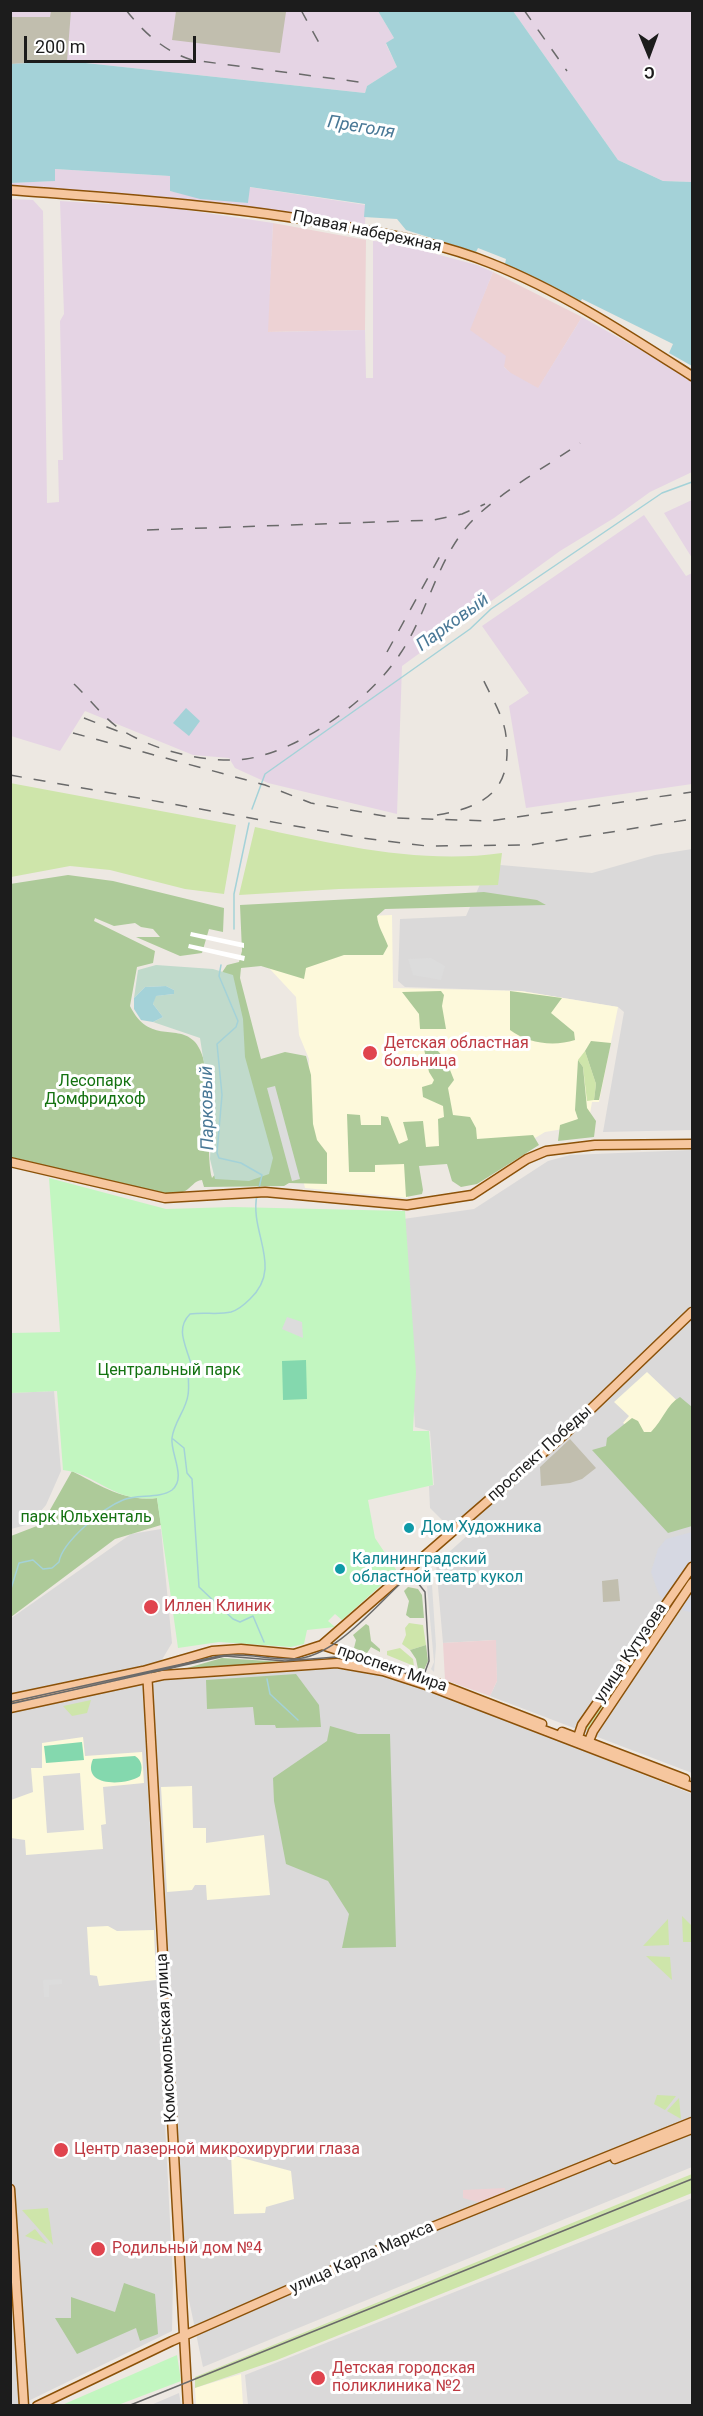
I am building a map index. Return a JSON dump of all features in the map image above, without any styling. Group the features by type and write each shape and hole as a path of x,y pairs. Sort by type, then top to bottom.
{"main road":[{"name":"Правая набережная","path":"10,190 197,203 329,223 433,244 490,262 535,284 693,376"},
{"path":"10,1162 165,1198 265,1192 407,1205 472,1195 534,1155 546,1151 595,1145 693,1144"},
{"name":"проспект Победы","path":"322,1645 567,1432 693,1312"},
{"name":"улица Кутузова","path":"577,1740 582,1725 693,1567"},
{"name":"улица Кутузова","path":"589,1746 693,1583"},
{"path":"322,1645 325,1658 337,1664"},
{"name":"проспект Мира","path":"10,1708 148,1674 212,1651 241,1649 294,1654 322,1645 424,1679 693,1787"},
{"name":"проспект Мира","path":"10,1699 148,1674 337,1664 383,1671 406,1678 577,1740"},
{"name":"Комсомольская улица","path":"148,1674 188,2406"},
{"name":"проспект Мира","path":"589,1746 693,1782"},
{"name":"улица Карла Маркса","path":"37,2406 476,2209 693,2122"},
{"name":"улица Карла Маркса","path":"47,2406 185,2339 463,2219 693,2129"},
{"path":"10,2189 24,2406"}],"shaded area":[{"path":"10,11 378,11 394,38 386,44 397,67 367,86 365,93 67,61 11,64"},
{"path":"51,11 71,11 67,61 11,64 10,17 50,17"},
{"path":"176,11 286,12 280,53 172,40"},
{"path":"513,11 692,11 692,182 663,181 618,160"},
{"path":"55,169 170,176 170,191 248,203 249,187 366,205 365,224 169,198 11,186 10,183 54,181"},
{"path":"10,199 33,200 43,211 47,503 59,502 58,460 63,460 60,321 64,314 60,201 173,208 273,223 268,332 365,330 366,378 373,378 373,241 391,242 477,265 493,272 470,330 506,356 504,367 511,373 538,388 582,317 692,379 692,472 650,492 614,518 560,551 402,666 397,814 268,783 235,768 229,758 193,755 85,711 60,751 11,736"},
{"path":"273,223 366,240 365,330 267,332"},
{"path":"493,272 582,317 538,389 511,374 469,330"},
{"path":"692,500 692,558 664,513"},
{"path":"644,515 686,576 692,573 692,784 526,808 509,706 529,693 482,626"},
{"path":"692,849 692,1130 603,1132 624,1012 618,1007 521,991 405,987 398,981 400,919 466,916 489,864 592,873 655,855"},
{"path":"392,915 393,988 521,991 618,1007 599,1102 592,1102 588,1125 545,1132 458,1185 453,1159 408,1163 408,1198 305,1188 292,1134 285,1076 309,1068 309,1059 299,1035 296,997 269,968 267,920"},
{"path":"431,958 445,966 441,980 413,975 408,959"},
{"path":"275,1086 300,1179 292,1181 267,1088"},
{"path":"692,1150 692,1773 490,1696 497,1681 495,1640 443,1643 436,1564 469,1534 448,1526 430,1508 429,1486 434,1485 430,1431 415,1427 403,1219 474,1209 548,1161 570,1155"},
{"path":"287,1317 302,1322 303,1338 282,1329"},
{"path":"647,1372 686,1409 646,1441 623,1423 629,1416 614,1402"},
{"path":"54,1391 61,1471 46,1505 30,1524 11,1529 11,1393"},
{"path":"570,1439 596,1468 582,1479 570,1483 541,1486 540,1467"},
{"path":"161,1529 172,1643 143,1691 173,2280 172,2331 18,2406 10,2405 10,1619 131,1534"},
{"path":"692,1532 692,1611 690,1612 678,1609 659,1595 651,1572 658,1549 666,1539"},
{"path":"618,1579 620,1601 603,1602 602,1581"},
{"path":"432,1585 436,1646 434,1672 431,1669 434,1662 427,1586"},
{"path":"496,1640 497,1681 490,1696 445,1680 443,1643"},
{"path":"313,1667 373,1672 400,1678 692,1794 692,2167 203,2367 186,2286 152,1686 158,1680"},
{"path":"83,1737 85,1756 142,1752 144,1783 103,1787 106,1824 101,1825 103,1849 26,1855 25,1840 11,1838 11,1800 33,1792 31,1768 42,1768 42,1743","holes":["80,1773 84,1830 47,1833 43,1776"]},
{"path":"192,1786 193,1828 206,1828 206,1843 264,1835 270,1895 207,1900 206,1885 195,1885 192,1890 167,1892 161,1787"},
{"path":"108,1926 117,1931 154,1930 156,1980 99,1986 97,1976 90,1975 87,1927"},
{"path":"62,1979 62,1984 49,1985 49,1997 44,1997 43,1980"},
{"path":"231,2155 291,2171 294,2199 266,2207 265,2213 234,2214"},
{"path":"505,2188 505,2196 481,2203 463,2198 463,2190"},
{"path":"692,2198 692,2405 248,2405 245,2375"},
{"path":"241,2374 243,2405 196,2405 195,2388"},
{"path":"179,2393 181,2405 151,2405"}],"green space":[{"path":"10,783 236,825 224,894 185,889 110,870 70,866 11,877"},
{"path":"255,827 346,846 409,855 471,856 502,853 498,885 339,889 239,895"},
{"name":"Лесопарк Домфридхоф","path":"68,875 113,881 224,908 223,932 209,929 202,953 180,956 136,937 160,937 153,929 141,927 135,923 114,926 95,918 94,921 155,951 153,963 137,967 130,1006 146,1025 154,1030 188,1037 195,1042 202,1054 208,1088 212,1178 220,1168 205,998 227,965 239,962 242,951 240,905 484,892 537,900 546,905 385,909 377,916 388,946 383,955 344,955 306,968 304,979 261,966 241,968 240,978 261,1059 285,1052 306,1056 311,1075 313,1124 317,1140 327,1153 327,1184 289,1183 284,1186 204,1187 202,1180 185,1191 167,1193 149,1191 11,1157 10,884"},
{"path":"156,965 213,969 233,975 243,1019 245,1057 273,1158 269,1174 249,1181 215,1179 210,1159 212,1116 200,1038 153,1022 163,1017 153,1004 155,996 174,994 174,990 166,986 145,987 134,998 138,970"},
{"path":"441,991 444,995 442,1006 446,1029 420,1029 419,1014 402,992"},
{"path":"510,991 562,998 551,1013 574,1032 575,1040 541,1043 524,1038 510,1030"},
{"path":"591,1041 611,1043 599,1100 594,1100 596,1084 585,1051"},
{"path":"424,1049 437,1050 446,1060 454,1080 448,1088 453,1115 470,1117 476,1128 477,1139 533,1135 539,1145 477,1184 461,1187 452,1181 447,1164 419,1166 422,1194 406,1197 404,1164 375,1165 375,1172 349,1172 347,1114 360,1115 361,1125 381,1125 381,1116 388,1117 399,1144 408,1140 403,1122 423,1121 426,1147 439,1146 438,1119 444,1117 443,1106 423,1097 422,1087 432,1084 434,1080 429,1072"},
{"path":"585,1051 596,1084 594,1100 587,1101 583,1067 578,1060"},
{"path":"578,1060 583,1067 587,1108 596,1121 594,1137 558,1141 560,1125 578,1119 575,1110"},
{"name":"Центральный парк","path":"49,1178 166,1209 233,1207 405,1211 416,1372 413,1431 429,1431 433,1485 368,1500 375,1538 397,1571 342,1620 335,1614 328,1621 335,1627 307,1630 304,1644 291,1647 219,1642 178,1648 157,1498 129,1496 86,1477 63,1470 57,1391 11,1393 11,1333 60,1332"},
{"path":"306,1360 307,1399 283,1400 282,1361"},
{"path":"680,1397 692,1407 692,1526 668,1533 592,1450 606,1446 607,1438 632,1418 638,1421 644,1432 651,1432"},
{"name":"парк Юльхенталь","path":"72,1471 123,1495 145,1499 157,1498 161,1525 115,1539 11,1617 11,1536 42,1524"},
{"path":"408,1587 418,1589 422,1595 424,1618 410,1618 406,1615 409,1601 404,1591"},
{"path":"666,1605 671,1608 590,1731 583,1728"},
{"path":"409,1623 423,1625 426,1645 410,1650 402,1644 406,1635 405,1628"},
{"path":"366,1624 369,1626 371,1641 380,1649 380,1652 371,1647 367,1653 354,1648 356,1640 353,1635"},
{"path":"426,1645 428,1661 423,1672 418,1669 416,1659 410,1650"},
{"path":"400,1648 413,1659 414,1666 387,1655 387,1651"},
{"path":"222,1658 283,1662 283,1664 187,1668"},
{"path":"296,1674 319,1705 321,1727 276,1728 275,1725 255,1725 253,1707 207,1709 206,1680"},
{"path":"91,1700 87,1713 72,1716 63,1706"},
{"path":"330,1726 358,1734 390,1734 396,1947 342,1948 349,1914 328,1881 286,1864 274,1801 273,1778 327,1741"},
{"path":"82,1742 84,1760 46,1763 44,1746"},
{"path":"135,1756 141,1765 140,1776 125,1782 106,1782 93,1775 91,1768 93,1759"},
{"path":"682,1916 692,1926 692,1942 683,1942"},
{"path":"668,1919 669,1945 643,1946"},
{"path":"646,1956 670,1957 672,1980"},
{"path":"657,2095 676,2096 665,2110 654,2104"},
{"path":"679,2098 681,2119 667,2111"},
{"path":"692,2174 692,2193 277,2360 195,2388 195,2377"},
{"path":"48,2208 53,2245 22,2210"},
{"path":"35,2229 47,2244 25,2236"},
{"path":"124,2283 155,2294 158,2334 140,2341 136,2328 77,2354 55,2318 71,2318 71,2297 115,2312"},
{"path":"177,2355 181,2381 118,2405 62,2405"}],"water":[{"name":"Преголя","path":"378,11 513,11 618,160 663,181 692,182 692,366 669,353 673,344 582,299 579,304 505,264 506,259 478,248 476,252 406,230 397,219 364,217 365,204 250,187 248,203 200,199 170,191 170,176 55,169 55,181 11,183 10,64 67,61 365,93 367,86 397,67 386,43 394,38"},
{"path":"186,708 200,721 189,736 173,723"},
{"path":"166,986 174,990 174,994 156,996 153,1004 163,1017 153,1022 141,1020 134,1009 134,998 145,987"}],"pier":[{"path":"191,932 244,943 244,948 190,936"},
{"path":"189,944 245,956 244,961 188,948"}],"waterway":[{"name":"Парковый","path":"252,809 265,774 470,629 491,609 662,493 692,482"},
{"name":"Парковый","path":"234,929 234,894 249,823"},
{"name":"Парковый","path":"221,965 219,976 238,1021 236,1027 217,1044 222,1095 217,1153 219,1158 241,1163 262,1175 259,1188"},
{"name":"Парковый","path":"10,1592 19,1563 33,1560 43,1569 52,1568 59,1562 67,1545 75,1536 105,1510 129,1498 167,1493 176,1485 178,1472 172,1438 187,1400 191,1364 183,1338 183,1325 190,1314 226,1313 236,1310 244,1305 260,1287 265,1262 257,1223 257,1195"},
{"path":"173,1439 184,1448 187,1473 192,1479 199,1587 233,1619 240,1622 253,1616 264,1642"},
{"path":"267,1679 270,1694 298,1720"}],"tram line":[{"path":"10,1702 219,1656 238,1655 285,1659 309,1657 338,1641 352,1630 401,1583 418,1583 425,1592 429,1661 425,1672 419,1676 336,1657 285,1661 225,1656 10,1704"},
{"path":"128,2406 692,2179"}],"railway":[{"path":"126,10 155,40 172,52 192,60 359,82"},
{"path":"301,10 323,50"},
{"path":"524,10 567,71"},
{"path":"10,11 45,11"},
{"path":"74,684 116,726 136,738 166,750 199,758 231,760 267,754 289,746 332,721 371,689 387,671 410,638 440,570 458,538 470,523 493,502 580,443"},
{"path":"147,530 434,520 462,514 485,504"},
{"path":"387,652 440,556"},
{"path":"437,815 454,812 482,801 500,783 505,770 507,755 505,728 481,675"},
{"path":"84,718 120,732"},
{"path":"73,733 265,785 311,803 395,818 489,821 692,792"},
{"path":"10,775 362,838 427,846 530,845 692,819"}],"place":[{"name":"Детская областная больница","path":"370,1053"},
{"name":"Дом Художника","path":"409,1528"},
{"name":"Калининградский областной театр кукол","path":"340,1569"},
{"name":"Иллен Клиник","path":"151,1607"},
{"name":"Центр лазерной микрохирургии глаза","path":"61,2150"},
{"name":"Родильный дом №4","path":"98,2249"},
{"name":"Детская городская поликлиника №2","path":"318,2378"}]}
